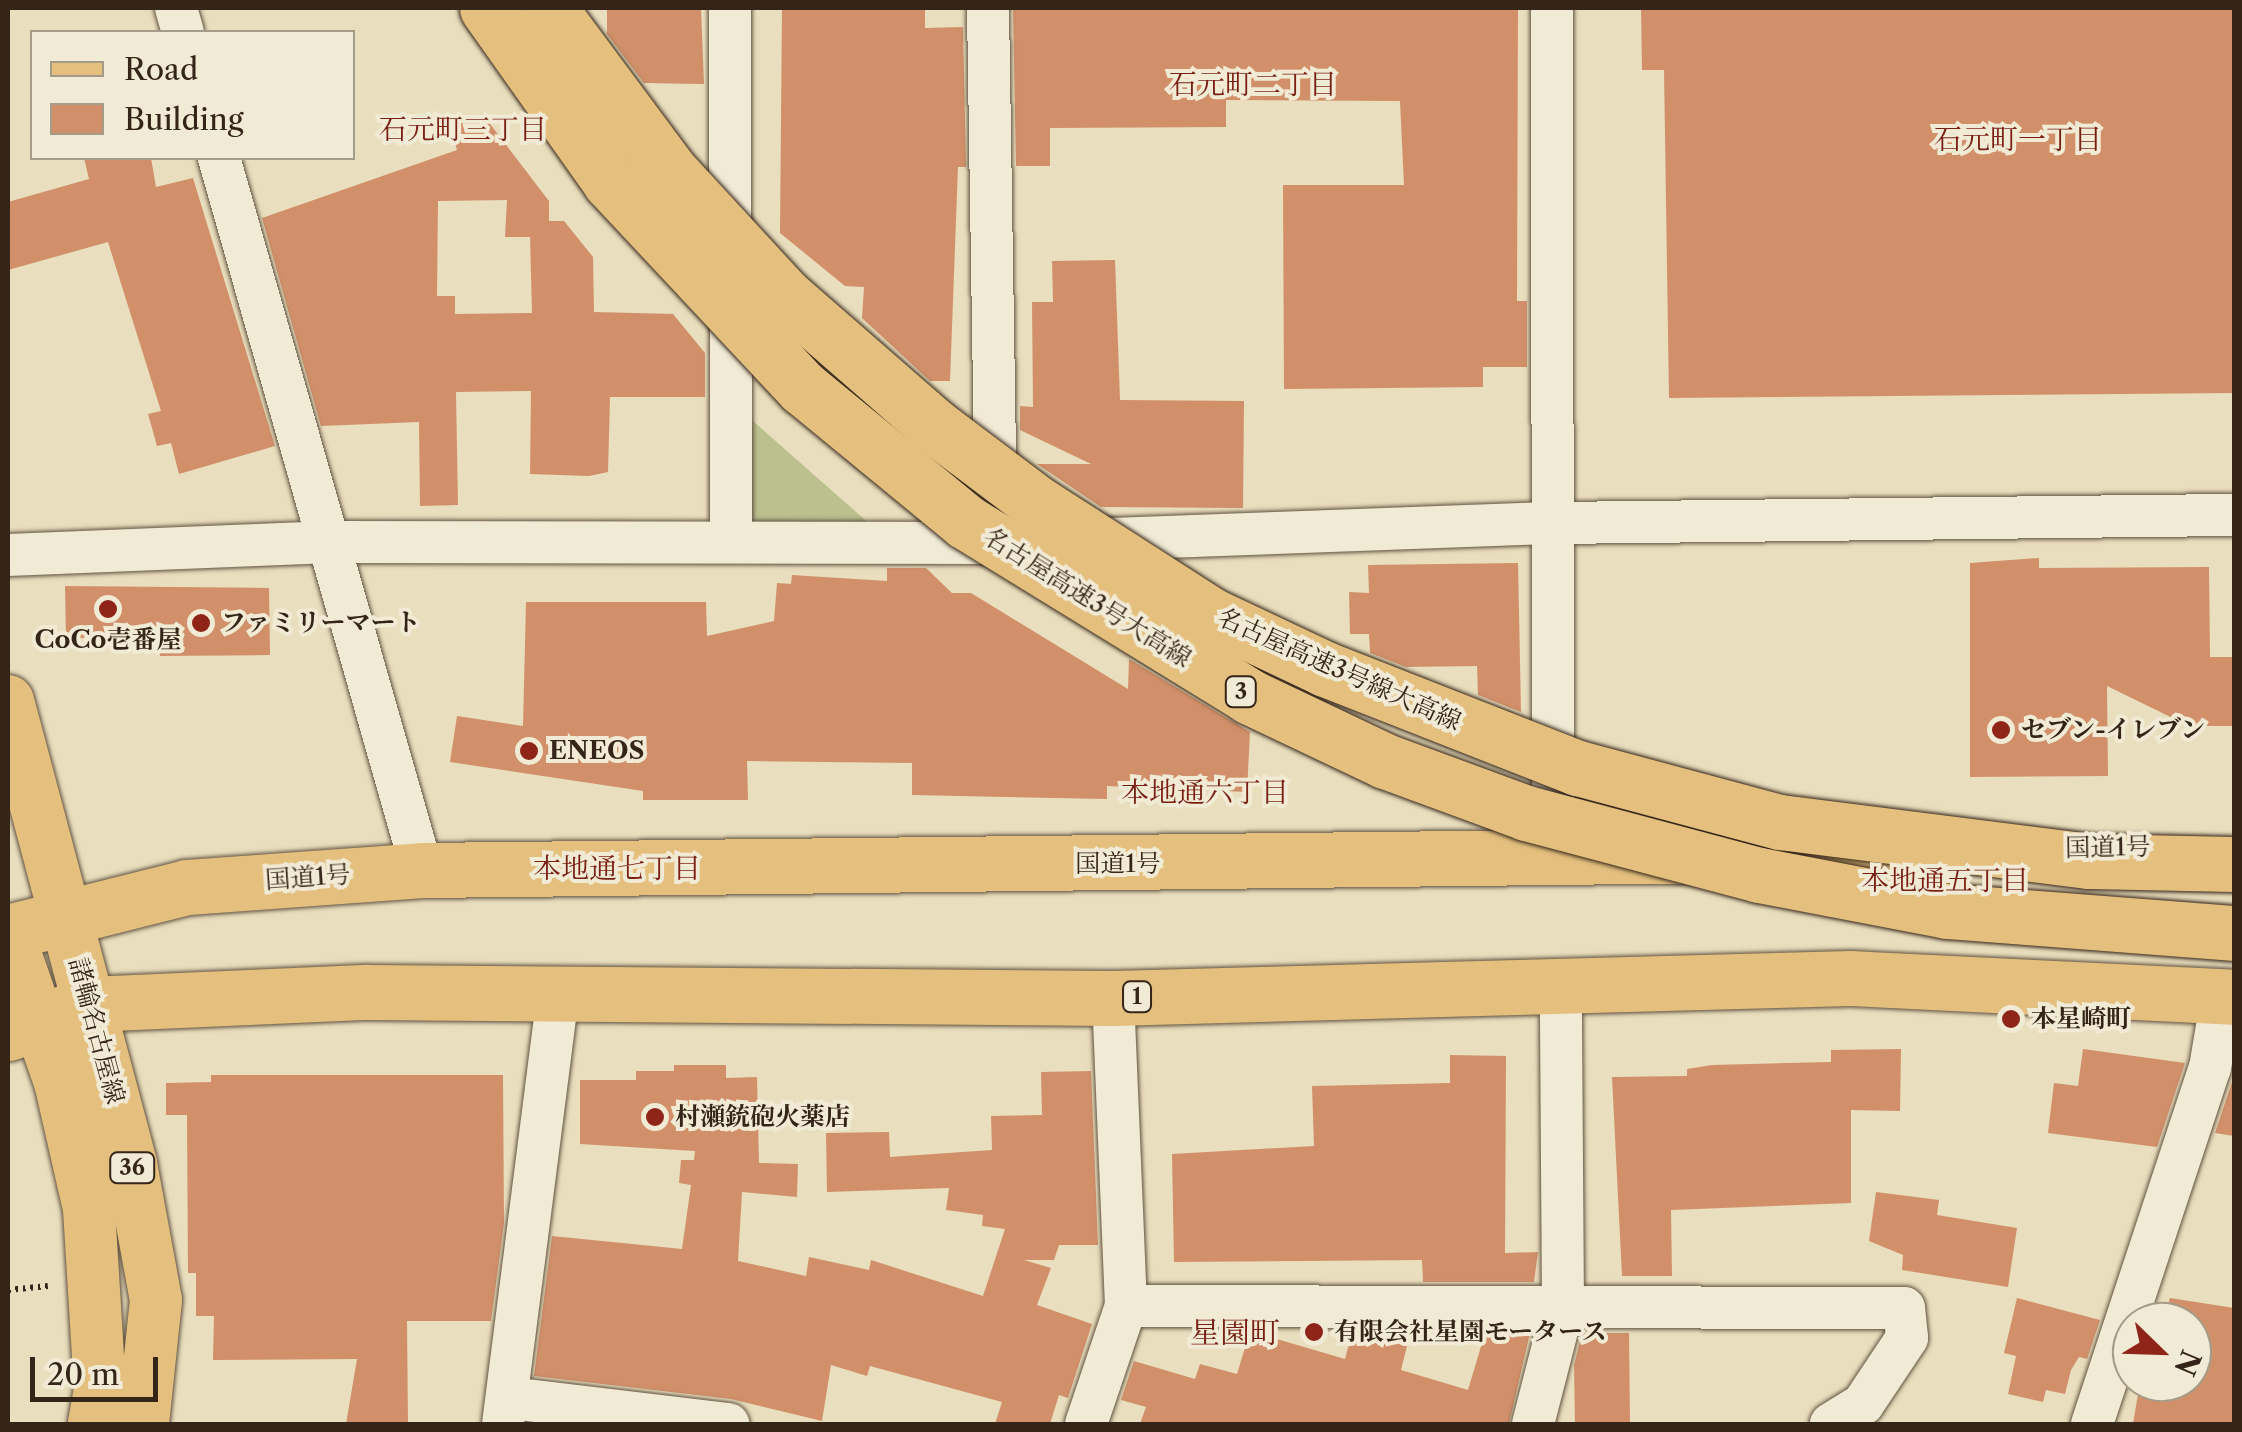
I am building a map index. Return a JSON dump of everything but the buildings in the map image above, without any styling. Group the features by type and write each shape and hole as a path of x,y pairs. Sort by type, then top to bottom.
{"highway":[{"name":"名古屋高速3号大高線","path":"486,8 610,182 803,388 966,522 1148,640 1250,697 1384,761 1526,813 1759,875 1947,911 2234,933"},
{"name":"名古屋高速3号線大高線","path":"550,8 671,172 783,294 993,470 1211,615 1325,669 1578,768 1780,822 2090,861 2234,864"},
{"name":"国道1号","path":"8,932 187,887 422,870 1552,862 2234,844"},
{"name":"1","path":"46,1019 368,992 558,997 1113,998 1850,978 2228,997"}],"main road":[{"name":"諸輪名古屋線","path":"8,701 66,918 46,1019 89,1209 100,1389 94,1424"},
{"name":"諸輪名古屋線","path":"8,932 46,1019 131,1164 156,1300 143,1424"}],"street":[{"path":"730,8 730,540"},
{"path":"988,8 996,544"},
{"path":"1552,8 1552,862"},
{"path":"220,160 422,870"},
{"path":"8,555 331,542 730,540 996,544 1554,523 2234,516"},
{"path":"1532,1424 1562,1307 1561,986"},
{"path":"558,997 506,1411 728,1424"},
{"path":"2092,1424 2210,1068 2228,997"},
{"path":"1086,1424 1126,1306 1113,998"},
{"path":"1126,1306 1904,1308 1907,1338 1862,1404 1831,1424"}],"green space":[{"path":"737,407 872,526 739,530"}],"place":[{"name":"CoCo壱番屋","path":"108,609"},
{"name":"ファミリーマート","path":"201,623"},
{"name":"セブン-イレブン","path":"2001,730"},
{"name":"ENEOS","path":"529,751"},
{"name":"本星崎町","path":"2011,1019"},
{"name":"村瀬銃砲火薬店","path":"655,1117"},
{"name":"有限会社星園モータース","path":"1314,1332"}],"district":[{"name":"石元町二丁目","path":"1253,84"},
{"name":"石元町三丁目","path":"463,129"},
{"name":"石元町一丁目","path":"2018,139"},
{"name":"本地通六丁目","path":"1205,792"},
{"name":"本地通七丁目","path":"617,868"},
{"name":"本地通五丁目","path":"1945,880"},
{"name":"星園町","path":"1235,1333"}]}
